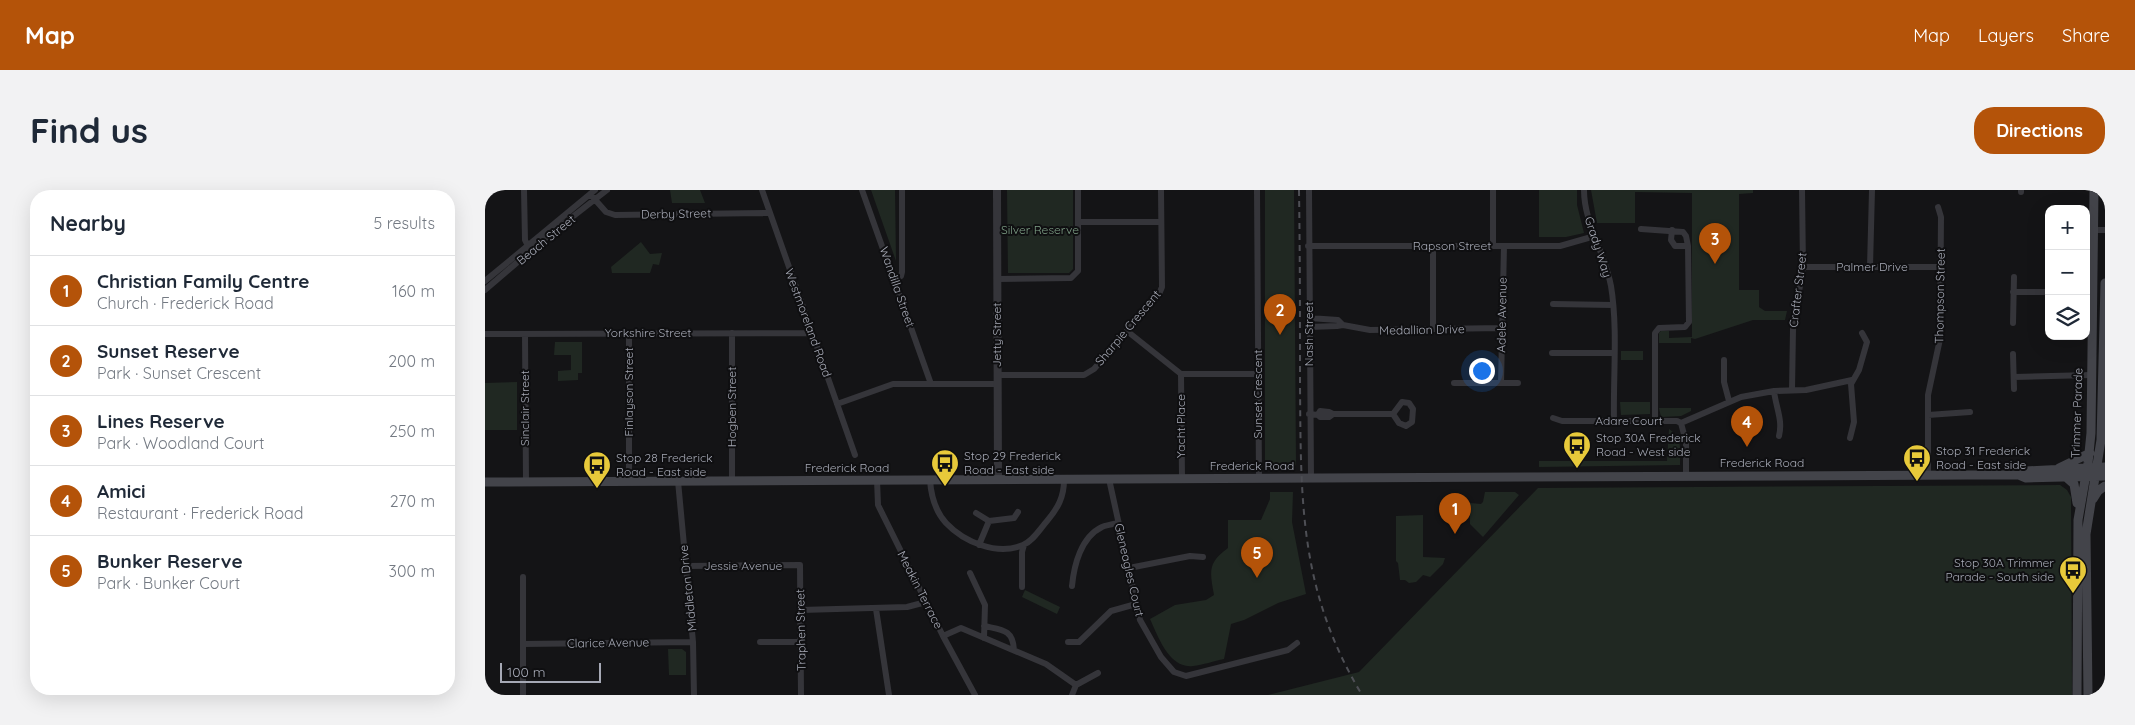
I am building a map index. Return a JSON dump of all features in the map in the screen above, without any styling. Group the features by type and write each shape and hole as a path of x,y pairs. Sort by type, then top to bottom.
{"main road":[{"name":"Trimmer Parade","path":"2090,279 2094,230 2093,190"},
{"name":"Trimmer Parade","path":"2077,695 2078,520 2096,472 2103,445 2105,284"},
{"name":"Trimmer Parade","path":"2088,695 2086,534 2096,472 2090,453 2089,295"},
{"path":"2057,469 2090,453"},
{"name":"Frederick Road","path":"2019,475 2026,471 2057,469 2096,472"},
{"name":"Frederick Road","path":"485,482 1928,475 2019,475 2026,478 2066,477 2096,472"},
{"path":"2066,477 2074,484 2077,492 2078,520"},
{"path":"2092,501 2105,486"}],"street":[{"path":"525,190 529,249"},
{"name":"Beach Street","path":"485,281 595,201 607,190"},
{"name":"Westmoreland Road","path":"762,190 855,455"},
{"name":"Wandilla Street","path":"863,190 931,384"},
{"path":"895,280 901,276 902,272 902,190"},
{"name":"Jetty Street","path":"997,190 998,480"},
{"path":"997,279 1071,278 1078,270 1078,190"},
{"name":"Sharpie Crescent","path":"998,375 1084,375 1094,369 1159,294 1162,287 1161,190"},
{"name":"Sunset Crescent","path":"1257,190 1259,478"},
{"name":"Nash Street","path":"1309,190 1309,414 1311,478"},
{"path":"1493,190 1493,246"},
{"name":"Grady Way","path":"1584,190 1586,211 1606,267 1613,305 1614,421"},
{"name":"Crafter Street","path":"1792,390 1793,329 1803,268 1802,190"},
{"path":"1870,267 1870,202 1872,190"},
{"name":"Beach Street","path":"485,290 592,192"},
{"name":"Derby Street","path":"592,192 595,201 606,212 615,215 770,213"},
{"name":"Thompson Street","path":"1928,475 1928,395 1940,339 1941,217 1938,207"},
{"path":"1078,222 1161,222"},
{"path":"1641,229 1671,230 1685,234 1688,246 1689,322 1685,327 1659,328 1655,334 1655,421"},
{"path":"1671,230 1671,240 1675,246 1688,246"},
{"path":"2094,230 2105,230"},
{"name":"Rapson Street","path":"1308,246 1560,246 1595,236"},
{"path":"1433,246 1433,329"},
{"name":"Adele Avenue","path":"1501,383 1504,246"},
{"name":"Palmer Drive","path":"1803,268 1941,267"},
{"path":"2013,323 2014,277"},
{"path":"2013,292 2045,292"},
{"path":"1553,304 1613,305"},
{"name":"Medallion Drive","path":"1309,318 1338,320 1343,324 1370,330 1502,328"},
{"name":"Medallion Drive","path":"1309,327 1343,324"},
{"path":"1127,331 1181,374 1258,374"},
{"name":"Hogben Street","path":"732,333 732,481"},
{"name":"Yorkshire Street","path":"485,334 811,333"},
{"path":"1850,438 1854,422 1852,380 1859,370 1867,342 1862,333"},
{"name":"Sinclair Street","path":"525,334 526,482"},
{"name":"Finlayson Street","path":"629,334 629,482"},
{"path":"1553,353 1613,352"},
{"path":"2013,354 2014,389"},
{"path":"1724,360 1724,382 1729,401"},
{"name":"Yacht Place","path":"1181,374 1182,478"},
{"path":"2014,377 2091,375"},
{"path":"1681,423 1729,401 1774,392 1806,390 1852,380"},
{"path":"1454,383 1517,383"},
{"path":"837,404 893,384 998,384"},
{"path":"1774,392 1775,405 1781,422 1779,436"},
{"path":"1928,416 1970,412"},
{"path":"1309,414 1329,417 1333,414 1393,414"},
{"name":"Adare Court","path":"1553,418 1562,421 1677,421 1681,423 1686,442 1686,476"},
{"name":"Gleneagles Court","path":"1109,479 1136,604 1143,626 1161,657 1174,672 1183,676 1288,650 1297,643"},
{"name":"Meakin Terrace","path":"877,480 878,505 943,636 975,695"},
{"path":"930,480 932,496 946,523 979,545 996,549 1009,549 1024,545 1035,536 1058,508 1063,494 1064,480"},
{"name":"Middleton Drive","path":"678,481 693,642 694,695"},
{"path":"976,513 989,521 1014,518 1018,512"},
{"path":"979,545 989,521"},
{"path":"1072,586 1074,568 1084,546 1093,533 1102,527 1118,523"},
{"path":"1022,587 1022,552 1024,545"},
{"path":"1129,568 1190,556 1203,557"},
{"name":"Jessie Avenue","path":"686,566 800,566"},
{"name":"Traphen Street","path":"800,566 801,695"},
{"path":"970,573 985,605 984,638"},
{"path":"523,577 523,695"},
{"path":"801,610 876,609 907,607 926,602"},
{"path":"1068,642 1079,642 1111,611 1136,604"},
{"path":"876,609 889,695"},
{"path":"984,626 1005,630 1014,640 1014,650"},
{"path":"943,636 961,628 1046,664 1076,685"},
{"name":"Clarice Avenue","path":"523,644 693,642"},
{"path":"760,642 801,642"},
{"path":"1072,695 1076,685 1098,673"}],"green space":[{"path":"670,190 700,190 705,203 672,203"},
{"path":"871,190 895,190 896,261"},
{"name":"Silver Reserve","path":"1007,190 1073,190 1073,269 1069,273 1008,273"},
{"path":"1265,190 1294,190 1295,466 1268,466 1265,461"},
{"path":"1539,190 1577,190 1577,205 1584,233 1566,237 1539,237"},
{"path":"1591,190 1753,190 1753,193 1739,194 1739,290 1759,290 1759,307 1765,311 1787,311 1785,320 1753,320 1695,339 1691,338 1691,343 1659,343 1659,333 1661,331 1669,331 1669,338 1692,337 1692,193 1635,192 1635,223 1597,223"},
{"path":"641,242 650,254 662,253 659,265 653,264 650,273 612,273 611,267"},
{"path":"555,342 582,342 582,373 578,373 578,380 558,381 558,371 571,370 571,355 554,355"},
{"path":"1621,351 1643,351 1643,360 1621,360"},
{"path":"517,382 517,430 485,430 485,383"},
{"path":"1620,402 1650,402 1650,414 1621,415"},
{"path":"1659,408 1691,408 1691,411 1681,416 1661,417"},
{"path":"1669,429 1677,436 1679,441 1680,465 1539,467 1539,461 1667,461"},
{"path":"2060,485 2067,490 2071,497 2072,695 1268,695 1359,672 1538,488"},
{"path":"1270,492 1293,492 1292,522 1306,594 1278,603 1244,620 1231,624 1224,659 1193,666 1185,666 1177,662 1165,650 1150,619 1175,605 1206,600 1214,595 1212,568 1216,558 1228,548 1228,520 1261,520 1270,499"},
{"path":"1485,492 1515,492 1519,495 1483,537 1470,524 1470,503 1481,504"},
{"path":"1423,515 1423,557 1445,558 1443,564 1430,577 1423,575 1416,582 1409,583 1405,580 1400,580 1398,563 1396,561 1396,516"},
{"path":"1025,590 1060,607 1057,614 1022,597"},
{"path":"668,649 682,649 686,652 686,675 669,675"}],"railway":[{"path":"1299,190 1301,468 1303,507 1315,582 1326,619 1341,656 1362,695"}],"place":[{"name":"Lines Reserve","path":"1715,264"},
{"name":"Sunset Reserve","path":"1280,335"},
{"name":"Amici","path":"1747,447"},
{"name":"Stop 30A Frederick Road - West side","path":"1577,469"},
{"name":"Stop 31 Frederick Road - East side","path":"1917,482"},
{"name":"Stop 29 Frederick Road - East side","path":"945,487"},
{"name":"Stop 28 Frederick Road - East side","path":"597,489"},
{"name":"Christian Family Centre","path":"1455,534"},
{"name":"Bunker Reserve","path":"1257,578"},
{"name":"Stop 30A Trimmer Parade - South side","path":"2073,594"}]}
